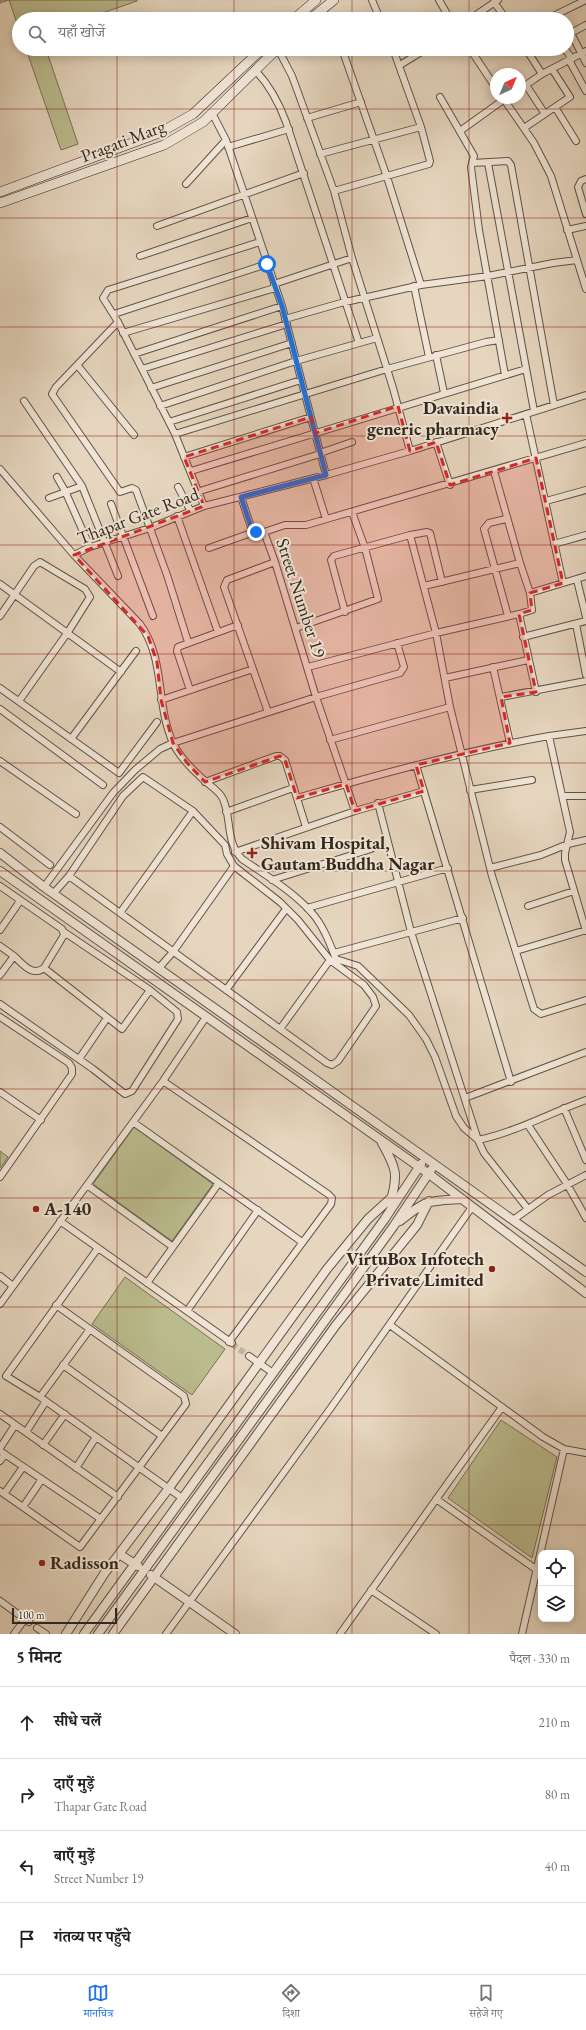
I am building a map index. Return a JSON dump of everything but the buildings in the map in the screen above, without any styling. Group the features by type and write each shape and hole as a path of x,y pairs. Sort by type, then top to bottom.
{"main road":[{"path":"302,12 316,0"},
{"path":"318,12 328,3"},
{"name":"Pragati Marg","path":"0,192 159,133 193,114 255,56"},
{"name":"Pragati Marg","path":"0,203 164,145 202,122 270,56"}],"street":[{"path":"372,0 377,12"},
{"path":"439,0 446,12"},
{"path":"561,12 586,0"},
{"path":"480,12 496,1 502,12"},
{"path":"574,31 586,24"},
{"path":"574,40 584,53 586,63"},
{"path":"545,114 526,85 542,74 584,53"},
{"path":"281,56 292,76 334,192 352,258 366,297 410,451"},
{"path":"345,56 387,177 421,285"},
{"path":"334,192 429,164 430,161 422,126 396,56"},
{"path":"400,65 415,56"},
{"path":"475,56 490,79"},
{"path":"530,56 542,74"},
{"path":"569,56 586,91"},
{"path":"524,128 570,97 552,69"},
{"path":"256,71 278,102 289,129 347,302 359,343"},
{"path":"440,96 473,153 474,158 471,167 477,214 505,375"},
{"path":"307,118 361,102"},
{"path":"460,131 496,104"},
{"path":"508,104 543,158 551,176 586,289"},
{"path":"555,107 576,141"},
{"path":"212,113 226,140 282,306 304,396 316,433 326,475"},
{"path":"320,154 422,126"},
{"path":"228,147 289,129"},
{"path":"186,184 226,140"},
{"path":"472,164 508,161 511,165 554,405"},
{"path":"488,163 534,411"},
{"path":"157,226 304,173"},
{"path":"586,179 581,181 578,187 586,214"},
{"path":"140,256 252,218"},
{"path":"567,230 586,226"},
{"path":"204,506 200,491 184,457 176,434 160,406 114,314 103,298 108,290 260,242"},
{"path":"124,333 275,286 352,258"},
{"path":"142,369 286,321 366,297 414,286 488,276 530,267 577,260"},
{"path":"114,314 267,264"},
{"path":"414,286 429,357"},
{"path":"134,354 282,306"},
{"path":"118,322 54,390 54,397 120,492 132,488 136,490 188,642"},
{"path":"160,406 296,361 377,338"},
{"path":"176,434 304,396 387,369 436,355 499,340"},
{"path":"151,388 292,343"},
{"path":"436,355 444,393"},
{"path":"78,366 134,435"},
{"path":"191,471 398,406 526,369"},
{"path":"169,422 301,380"},
{"name":"Thapar Gate Road","path":"235,852 231,843 223,798 188,764 173,742 161,700 157,662 148,636 140,624 74,554 123,535 150,528 190,510 326,475 410,451 586,395"},
{"path":"24,401 82,486 106,541 118,576"},
{"path":"526,414 563,583"},
{"path":"184,457 311,417"},
{"path":"200,491 352,442"},
{"path":"436,442 450,484"},
{"path":"264,532 285,525 302,526 494,472 586,443"},
{"path":"0,469 74,554"},
{"path":"308,667 436,632 532,610 530,593 506,519 494,472"},
{"path":"57,477 65,491 90,547"},
{"path":"314,478 326,519"},
{"path":"49,498 82,486"},
{"path":"178,487 190,510"},
{"path":"546,501 586,490"},
{"name":"Street Number 19","path":"241,497 254,532 264,532 275,562 316,697 355,811"},
{"path":"111,504 153,616"},
{"path":"296,628 345,612 378,599 365,548 352,512"},
{"path":"177,516 218,632"},
{"path":"506,519 489,523 484,529 508,616"},
{"path":"209,548 254,532"},
{"path":"345,612 331,560 334,556 427,532 430,533 442,582"},
{"path":"554,544 586,535"},
{"path":"410,536 436,632 450,707 490,868 534,1009 541,1014 586,1000"},
{"path":"0,616 34,566 40,562 85,589 88,593 89,600 19,701"},
{"path":"268,712 224,587 227,580 275,562"},
{"path":"424,586 520,563"},
{"path":"530,593 577,580 586,576"},
{"path":"577,580 586,617"},
{"path":"0,584 121,672"},
{"path":"519,614 536,692"},
{"path":"523,637 586,621"},
{"path":"576,624 585,663 586,676"},
{"path":"190,690 177,651 178,647 188,642 238,625"},
{"path":"44,887 113,793 160,749 173,742 316,697 400,673 404,667 397,643"},
{"path":"71,739 136,651"},
{"path":"445,678 528,660"},
{"path":"493,667 510,743"},
{"path":"161,700 253,669"},
{"path":"501,698 586,681"},
{"path":"0,688 119,773 157,722"},
{"path":"330,740 450,707"},
{"path":"0,709 103,785"},
{"path":"297,798 416,765 510,743 586,731"},
{"path":"516,952 586,931 584,916 574,891 565,860 565,853 570,832 549,736"},
{"path":"206,782 276,756 280,756 285,760 306,827"},
{"path":"0,761 76,814"},
{"path":"416,765 511,1082"},
{"path":"53,894 69,876 123,796 143,777 193,812 225,845 227,854 234,866 298,920 330,960 364,985 373,997 376,1006 338,1061 332,1064 327,1063 69,876"},
{"path":"470,790 532,780"},
{"path":"226,812 293,788"},
{"path":"424,791 355,811 235,852 242,859 272,880 307,908 323,929 336,959 341,962 358,966 409,1015 426,1039 435,1057 456,1116 464,1128 478,1140"},
{"path":"563,796 586,796"},
{"path":"378,804 411,932 478,1140 484,1153 528,1209"},
{"path":"120,913 193,812"},
{"path":"0,828 50,865"},
{"path":"490,868 541,855 568,844 586,840"},
{"path":"272,880 371,849"},
{"path":"0,853 53,894 434,1166 586,1272"},
{"path":"158,969 173,952 234,866"},
{"path":"307,908 448,868"},
{"path":"0,871 419,1167 586,1293"},
{"path":"0,886 64,932 150,990 177,1012 178,1019 132,1091 125,1094 79,1059 0,1004"},
{"path":"528,906 574,891"},
{"path":"0,930 20,901"},
{"path":"226,990 286,909"},
{"path":"334,953 463,918"},
{"path":"0,946 34,972 44,968 64,935 64,932"},
{"path":"0,975 14,956"},
{"path":"280,1029 330,960"},
{"path":"44,968 122,1029 150,990"},
{"path":"191,1006 198,997"},
{"path":"0,1017 69,1063 72,1068 72,1074 0,1177"},
{"path":"0,1304 163,1081 206,1017"},
{"path":"79,1059 107,1018"},
{"path":"465,1098 511,1082 586,1052"},
{"path":"60,1221 231,1343 302,1242 331,1204 332,1198 163,1081"},
{"path":"0,1092 41,1120"},
{"path":"478,1140 528,1125 564,1108 586,1100"},
{"path":"564,1108 586,1160"},
{"path":"133,1122 302,1242"},
{"path":"528,1125 567,1184 586,1218"},
{"path":"380,1139 395,1166 395,1187 384,1220"},
{"path":"84,1634 384,1220 425,1159"},
{"path":"98,1634 393,1227 434,1166"},
{"path":"513,1220 567,1184 586,1175"},
{"path":"147,1283 218,1182"},
{"path":"87,1185 173,1247"},
{"path":"66,1634 119,1554 169,1488 345,1245 368,1218 391,1198"},
{"path":"393,1227 421,1204 429,1201 462,1199"},
{"path":"113,1634 336,1325 417,1225 429,1201"},
{"path":"166,1634 390,1325 472,1207"},
{"path":"187,1311 258,1210"},
{"path":"98,1248 6,1376 65,1414 182,1498"},
{"path":"0,1276 14,1286"},
{"path":"23,1467 2,1492 80,1548 186,1404 186,1399 56,1305"},
{"path":"390,1325 543,1437 564,1449 586,1453"},
{"path":"40,1397 90,1329"},
{"path":"250,1356 273,1373"},
{"path":"64,1365 162,1436"},
{"path":"26,1432 46,1401"},
{"path":"340,1634 502,1407"},
{"path":"0,1414 118,1497"},
{"path":"44,1445 65,1414"},
{"path":"0,1461 2,1451 15,1425"},
{"path":"76,1468 96,1437"},
{"path":"522,1634 564,1449"},
{"path":"2,1451 23,1467 101,1519"},
{"path":"23,1507 42,1479"},
{"path":"436,1499 537,1570"},
{"path":"119,1554 236,1634"},
{"path":"371,1590 436,1634"},
{"path":"0,1601 27,1620 14,1634"},
{"path":"38,1628 46,1634"}],"highlighted area":[{"path":"398,406 410,451 436,442 450,485 536,458 563,583 530,593 532,610 519,614 536,692 501,697 510,743 416,765 424,791 355,811 346,784 297,798 285,760 280,756 205,782 188,764 173,743 161,700 157,662 148,636 74,555 204,506 184,457 311,417 316,433"}],"green space":[{"path":"0,0 9,0 0,3"},
{"path":"9,0 137,0 105,12 13,12"},
{"path":"28,56 48,56 78,144 61,150"},
{"path":"134,1127 213,1184 172,1241 93,1184"},
{"path":"0,1151 8,1157 0,1168"},
{"path":"125,1277 225,1349 192,1395 92,1324"},
{"path":"501,1420 557,1457 532,1558 448,1498"}],"tunnel":[{"path":"232,1344 249,1356"}],"place":[{"name":"Davaindia generic pharmacy","path":"507,418"},
{"name":"Shivam Hospital, Gautam Buddha Nagar","path":"252,853"},
{"name":"A-140","path":"36,1209"},
{"name":"VirtuBox Infotech Private Limited","path":"492,1269"},
{"name":"Radisson","path":"42,1563"}],"route":[{"path":"256,532 252,530 241,497 326,475 316,433 304,396 282,306 267,264"}]}
